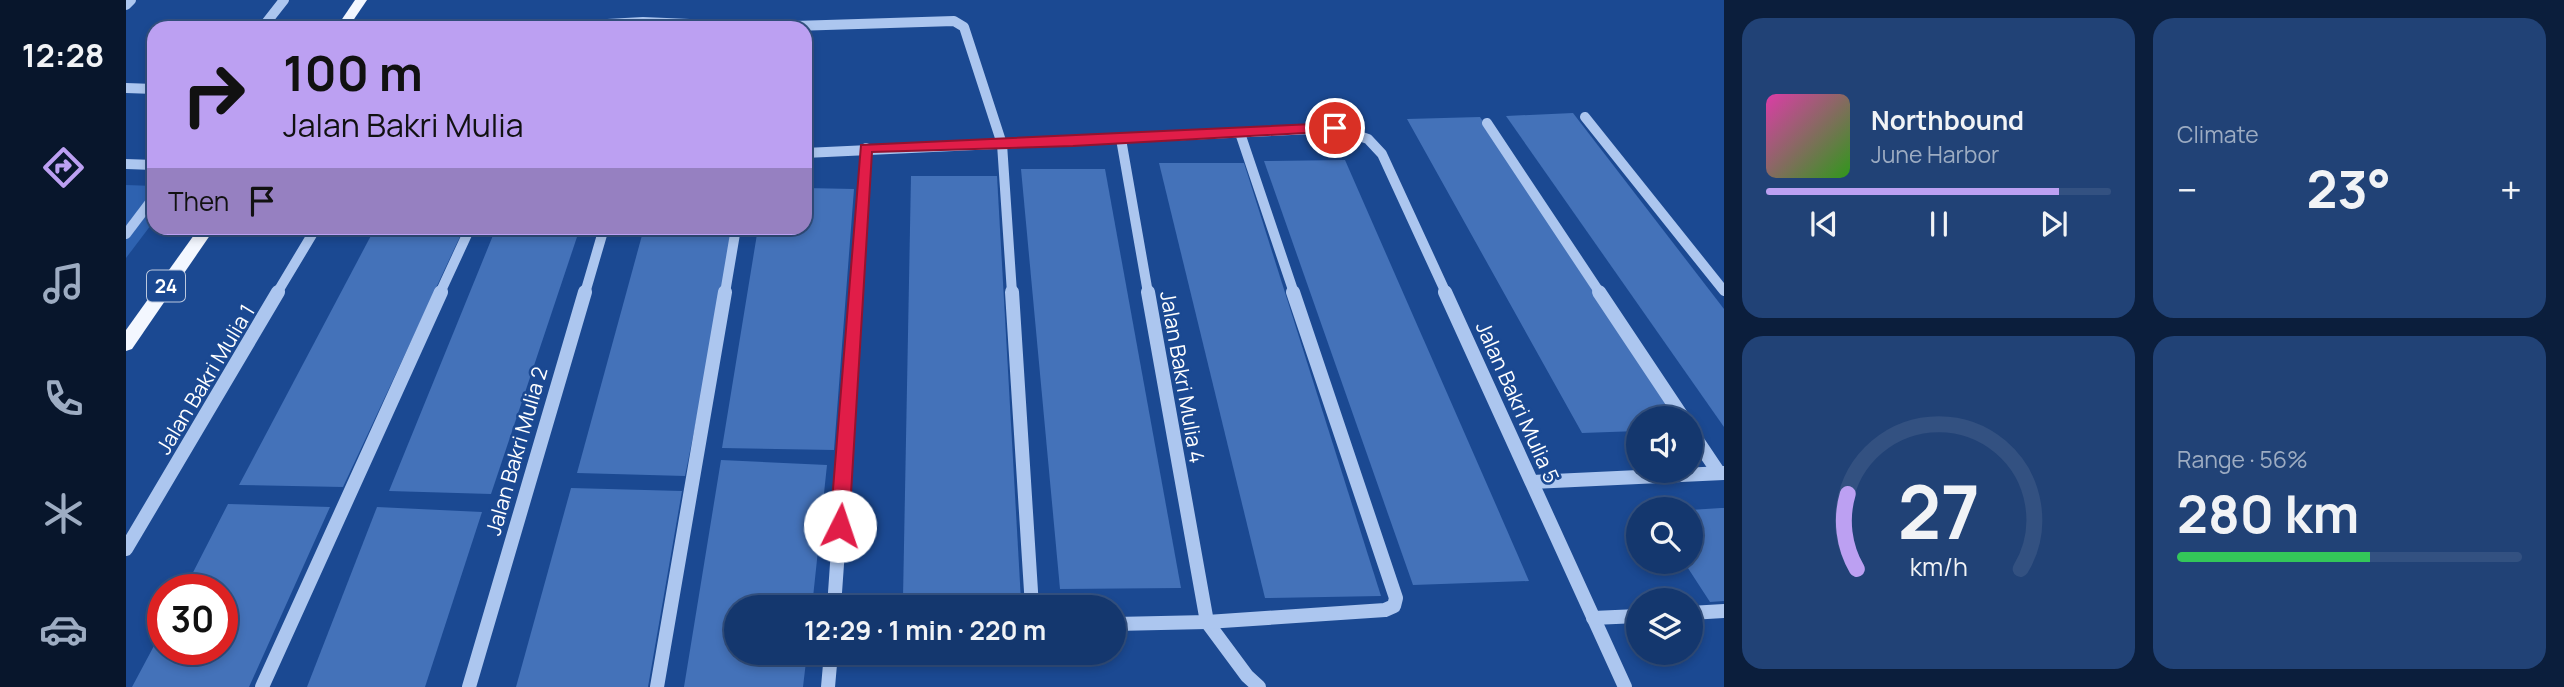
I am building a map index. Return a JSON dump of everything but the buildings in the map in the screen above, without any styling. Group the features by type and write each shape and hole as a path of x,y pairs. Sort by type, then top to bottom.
{"main road":[{"path":"347,21 361,0"},
{"name":"24","path":"126,344 201,235"}],"street":[{"path":"126,5 131,0"},
{"path":"268,21 284,0"},
{"path":"812,26 958,22 964,27 1002,144 1031,595"},
{"path":"126,88 147,89"},
{"path":"1585,117 1724,291"},
{"path":"1487,123 1675,406"},
{"name":"Jalan Bakri Mulia 5","path":"1240,133 1335,128 1368,139 1382,154 1625,687"},
{"path":"812,152 1240,133 1396,598 1394,606 1385,610 1207,622 1126,624"},
{"name":"Jalan Bakri Mulia 4","path":"1121,139 1207,622"},
{"path":"835,595 866,148"},
{"path":"126,164 147,165"},
{"path":"126,234 147,206"},
{"name":"Jalan Bakri Mulia 1","path":"126,549 312,235"},
{"path":"262,687 467,235"},
{"name":"Jalan Bakri Mulia 2","path":"469,687 602,235"},
{"path":"657,687 735,235"},
{"path":"1703,448 1721,473"},
{"path":"1532,482 1721,473"},
{"path":"1703,612 1724,611"},
{"path":"1593,618 1626,617"},
{"path":"1207,622 1247,676 1259,687"},
{"path":"828,687 830,665"}],"shaded area":[{"path":"126,185 147,186 147,230 126,258"}],"route":[{"path":"840,526 866,148 1335,128"}]}
